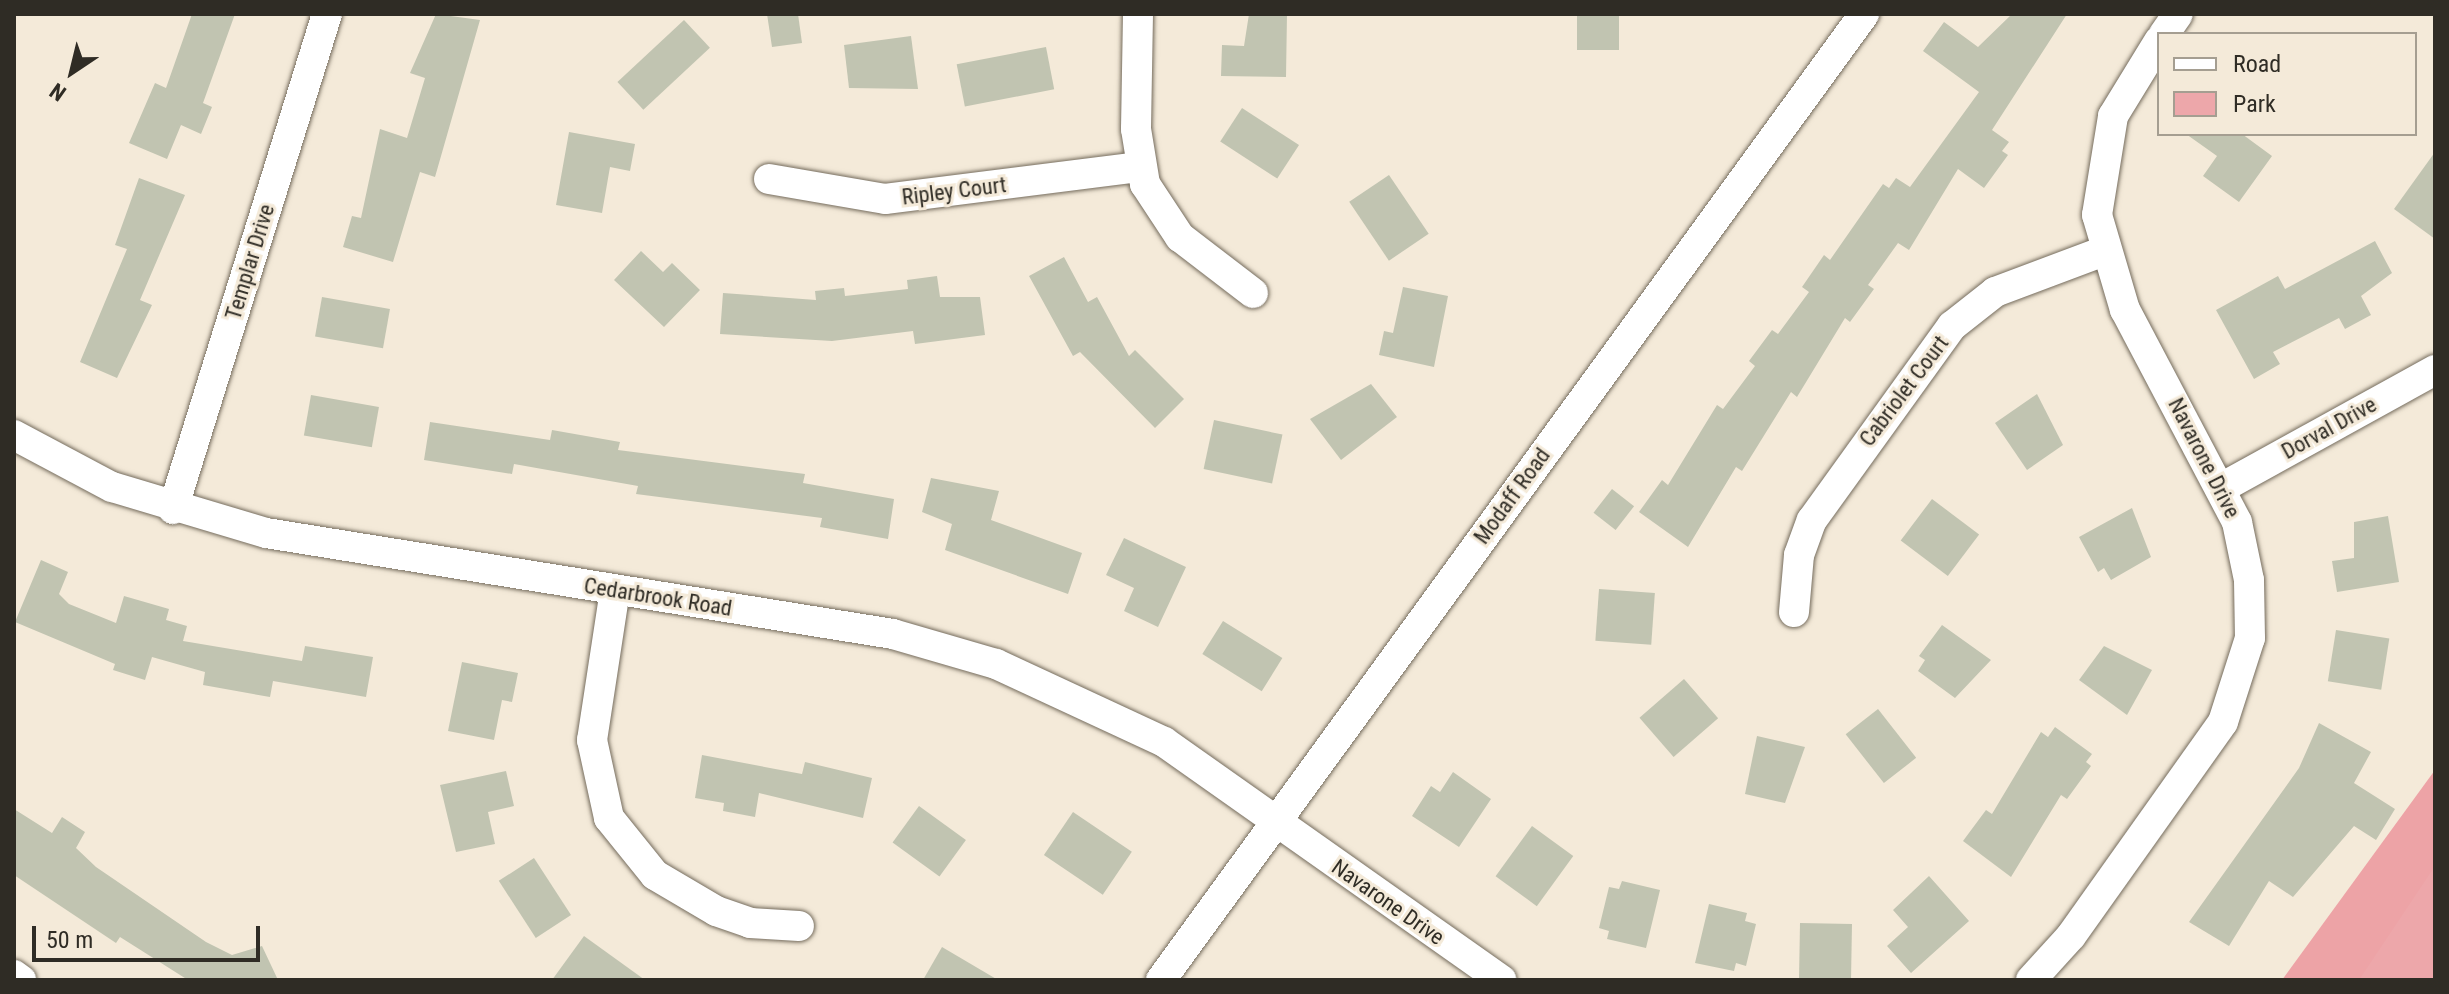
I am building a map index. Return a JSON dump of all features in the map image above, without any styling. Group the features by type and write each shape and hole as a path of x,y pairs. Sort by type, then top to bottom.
{"street":[{"name":"Templar Drive","path":"173,509 327,14"},
{"path":"1138,14 1140,167 1180,237 1253,293"},
{"name":"Modaff Road","path":"1161,980 1864,14"},
{"path":"2165,32 2178,14"},
{"name":"Navarone Drive","path":"2031,980 2187,776 2237,691 2250,638 2250,591 2223,487 2125,310 2104,251 2097,215 2103,150 2131,79 2157,44"},
{"name":"Ripley Court","path":"769,179 885,199 1140,167"},
{"name":"Cabriolet Court","path":"1794,612 1799,555 1812,520 1952,326 1995,292 2104,251"},
{"name":"Dorval Drive","path":"2223,487 2435,370"},
{"name":"Cedarbrook Road","path":"14,435 64,465 173,509 266,533 893,634 996,664 1164,742 1277,821"},
{"path":"615,590 592,740 609,818 647,867 716,911 750,923 799,926"},
{"name":"Navarone Drive","path":"1277,821 1483,975"},
{"path":"14,975 21,980"}],"green space":[{"path":"2435,771 2435,980 2283,980"}],"shaded area":[{"path":"2435,770 2435,866 2359,980 2282,980"}],"building":[{"path":"192,14 235,14 203,103 212,107 201,134 181,125 167,159 129,143 155,83 166,88"},
{"path":"436,14 480,20 435,177 420,172 393,262 343,247 352,216 361,218 380,129 407,138 425,78 410,73"},
{"path":"767,14 798,14 802,43 772,47"},
{"path":"1249,14 1287,14 1286,77 1221,76 1222,45 1244,46"},
{"path":"1577,14 1619,14 1619,50 1577,50"},
{"path":"2012,14 2067,14 1992,130 2009,142 2002,151 2008,155 1984,188 1958,169 1909,250 1898,243 1868,285 1874,289 1850,322 1845,318 1797,397 1791,392 1742,471 1736,467 1688,547 1639,512 1662,480 1668,485 1717,405 1723,409 1755,366 1749,361 1772,330 1778,334 1809,292 1802,287 1824,255 1830,260 1883,184 1889,188 1896,178 1910,187 1979,92 1923,51 1944,22 1978,47"},
{"path":"684,20 710,48 643,110 617,82"},
{"path":"911,36 918,89 849,88 844,45"},
{"path":"1046,47 1054,89 965,107 957,64"},
{"path":"1242,108 1299,145 1277,179 1220,142"},
{"path":"569,132 635,144 630,171 610,167 602,213 556,205"},
{"path":"2189,136 2245,136 2272,156 2239,202 2203,176 2217,156"},
{"path":"2435,152 2435,239 2394,209"},
{"path":"1389,175 1429,234 1389,261 1349,202"},
{"path":"139,178 185,195 140,300 152,305 117,378 80,362 127,249 115,245"},
{"path":"2375,241 2392,273 2361,296 2371,315 2345,329 2339,318 2273,352 2280,364 2254,379 2216,310 2278,276 2285,289"},
{"path":"641,251 663,272 672,263 700,290 664,327 614,280"},
{"path":"1064,257 1088,302 1097,297 1129,356 1135,350 1184,399 1155,428 1080,352 1073,356 1029,276"},
{"path":"937,276 940,297 980,297 985,335 915,344 913,331 832,341 720,334 723,293 816,300 815,291 844,288 845,296 908,289 907,280"},
{"path":"1403,287 1448,296 1434,367 1379,355 1384,331 1393,333"},
{"path":"322,297 390,309 383,348 315,336"},
{"path":"1371,384 1397,417 1341,460 1310,419"},
{"path":"2037,394 2063,445 2027,470 1995,423"},
{"path":"311,395 379,407 372,447 304,435"},
{"path":"1214,420 1282,435 1272,483 1204,469"},
{"path":"430,422 550,440 552,430 620,442 618,450 805,474 803,483 894,499 888,539 820,527 822,518 636,494 638,486 514,464 512,474 424,460"},
{"path":"931,478 999,491 991,520 1082,553 1068,594 945,550 952,524 922,512"},
{"path":"1612,489 1634,506 1616,530 1594,513"},
{"path":"1932,499 1979,535 1948,576 1901,541"},
{"path":"2132,508 2151,557 2111,580 2104,568 2098,572 2079,537"},
{"path":"2388,516 2399,582 2337,592 2332,561 2354,558 2354,522"},
{"path":"1124,538 1186,567 1158,627 1124,611 1134,588 1106,575"},
{"path":"41,560 68,572 59,594 69,604 116,623 124,596 169,609 166,620 187,626 183,641 302,661 305,646 373,657 366,697 273,681 270,697 203,685 205,672 152,657 145,680 113,670 115,664 15,622"},
{"path":"1599,589 1655,593 1651,645 1595,641"},
{"path":"1223,621 1282,658 1262,691 1202,654"},
{"path":"1942,625 1991,660 1955,698 1918,671 1925,660 1919,656"},
{"path":"2336,630 2389,638 2381,690 2328,681"},
{"path":"2104,646 2152,670 2127,715 2079,680"},
{"path":"462,662 518,673 512,702 502,700 494,740 448,731"},
{"path":"1684,679 1718,718 1674,757 1639,718"},
{"path":"1878,709 1916,758 1884,783 1846,734"},
{"path":"2319,723 2371,752 2354,783 2395,809 2376,840 2354,826 2293,897 2269,881 2229,946 2189,922 2299,768"},
{"path":"2055,727 2092,754 2086,762 2091,766 2067,799 2061,795 2011,877 1963,841 1986,810 1992,814 2041,732 2048,737"},
{"path":"1757,736 1805,747 1785,803 1745,794"},
{"path":"702,755 802,774 805,762 872,778 863,818 759,793 755,817 723,811 724,803 695,798"},
{"path":"506,771 514,806 488,812 495,844 456,852 440,785"},
{"path":"1453,772 1491,799 1459,847 1412,816 1431,786 1440,792"},
{"path":"919,806 966,840 939,876 893,842"},
{"path":"14,809 52,833 62,817 85,832 76,848 96,867 206,942 232,955 262,946 278,980 188,980 120,937 116,943 14,875"},
{"path":"1073,812 1132,852 1103,895 1044,855"},
{"path":"1532,826 1573,856 1537,906 1496,876"},
{"path":"534,858 571,915 536,938 499,881"},
{"path":"1929,876 1969,921 1911,973 1887,946 1908,927 1893,910"},
{"path":"1622,881 1660,890 1646,948 1607,939 1609,931 1599,928 1609,887 1619,889"},
{"path":"1709,904 1747,913 1745,921 1756,924 1746,966 1736,963 1734,971 1695,963"},
{"path":"1800,923 1852,924 1851,980 1799,980"},
{"path":"584,936 645,980 552,980"},
{"path":"942,947 998,980 923,980"}]}
